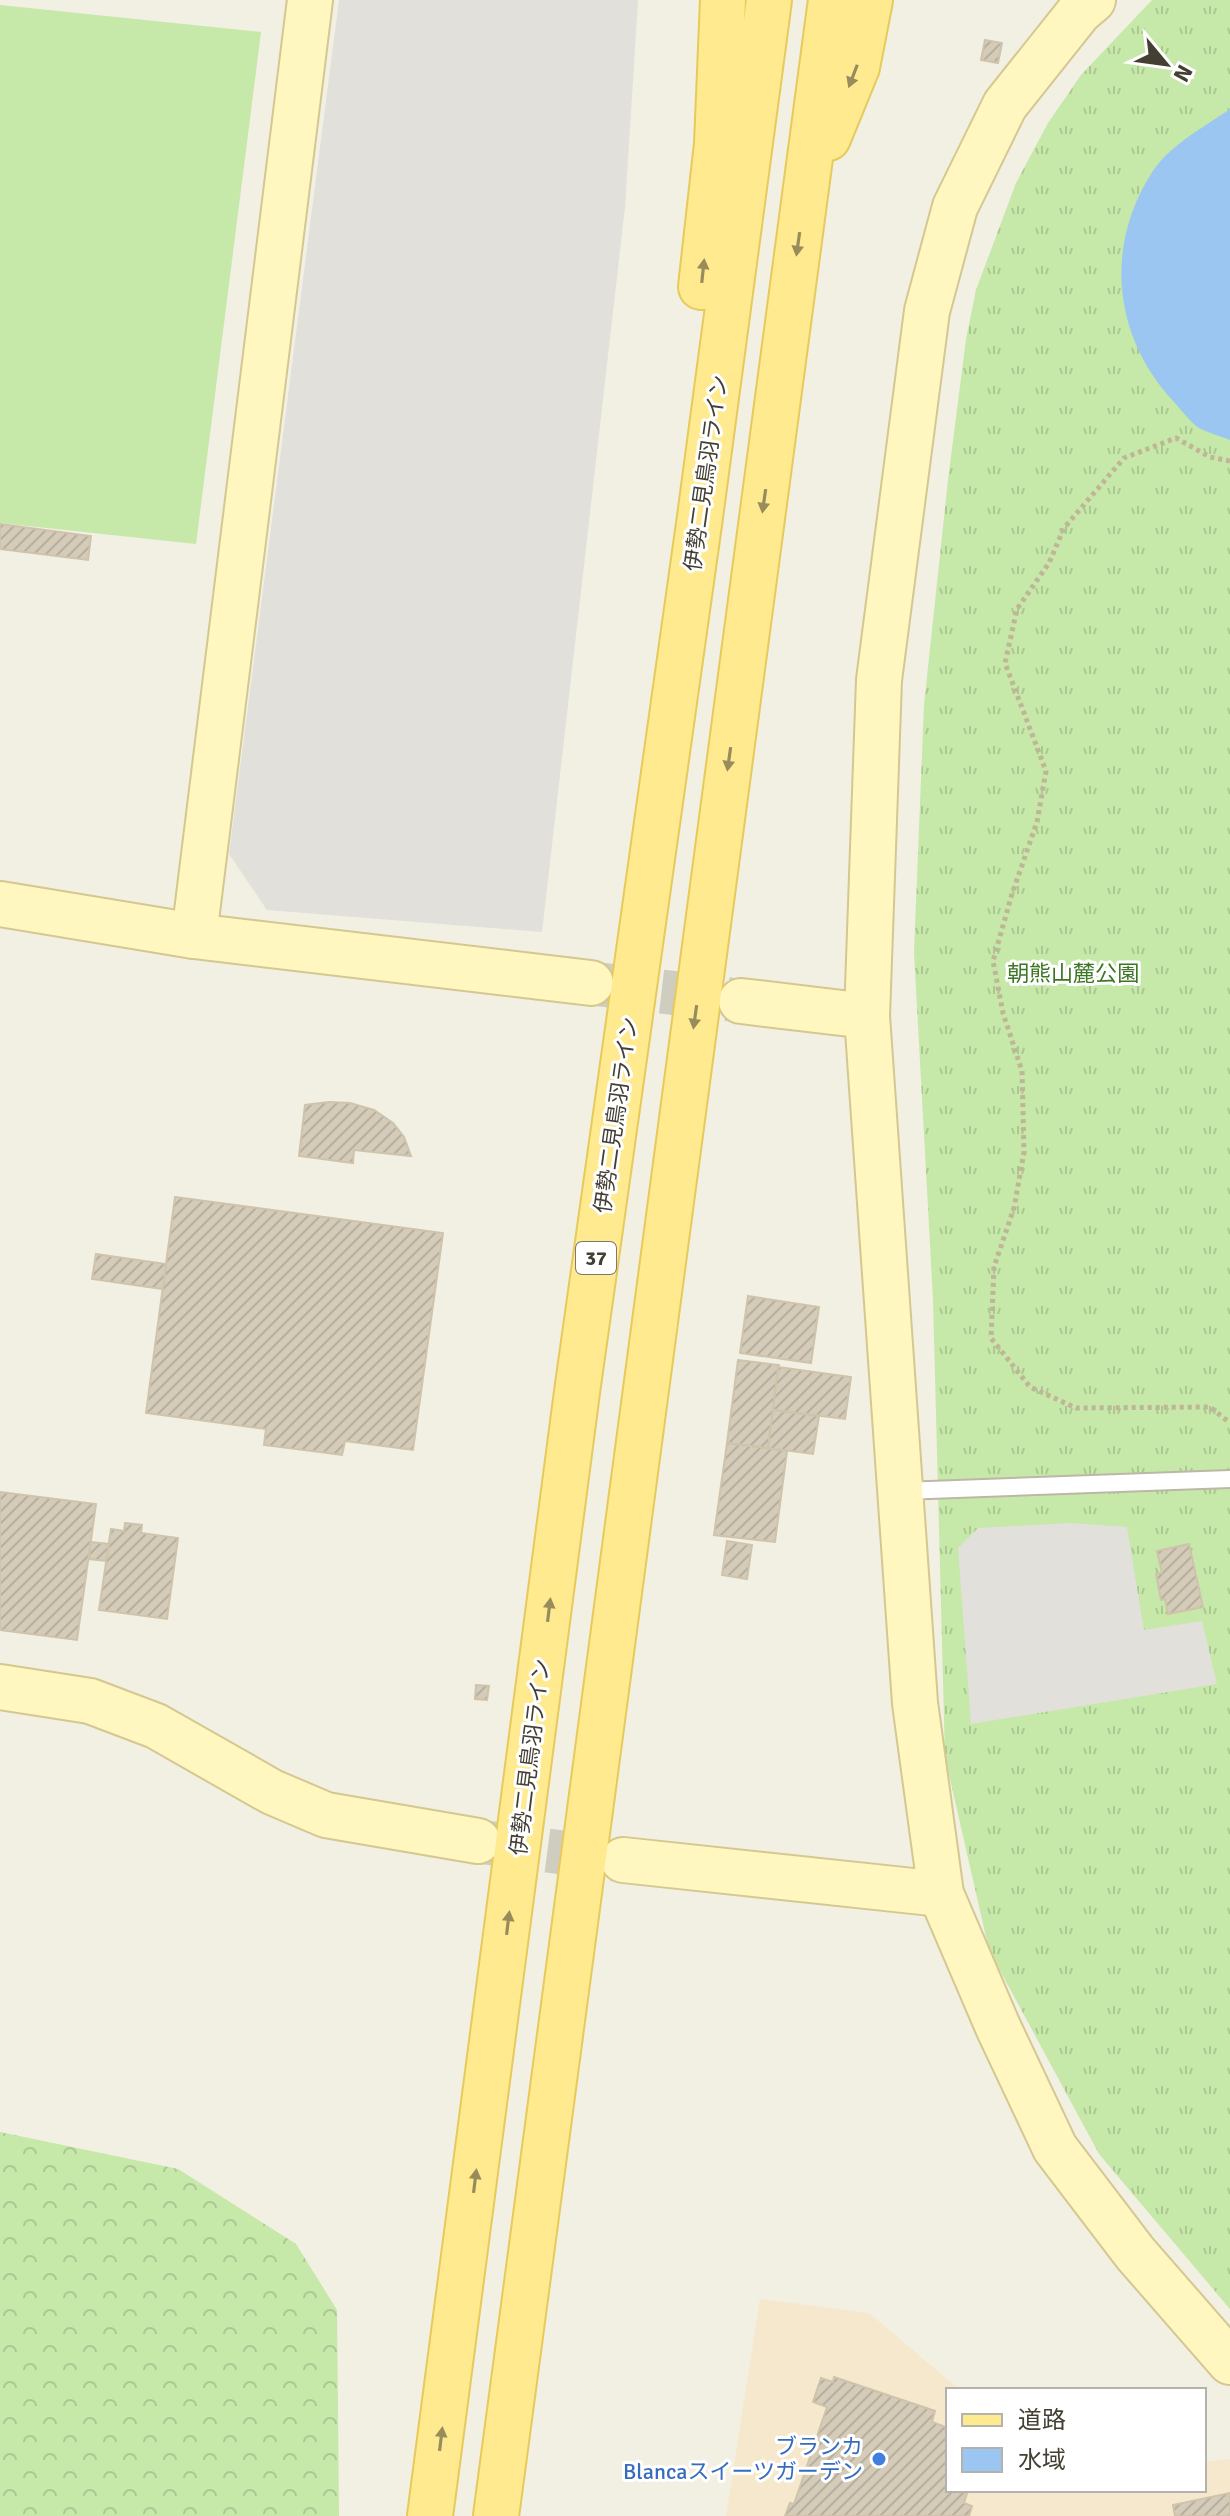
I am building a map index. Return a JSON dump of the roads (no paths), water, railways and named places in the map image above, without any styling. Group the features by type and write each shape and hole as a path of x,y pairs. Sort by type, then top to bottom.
{"main road":[{"path":"700,517 701,290 717,144 723,0"},
{"name":"伊勢二見鳥羽ライン","path":"430,2516 577,1392 769,0"},
{"path":"496,2516 831,0"},
{"path":"804,194 857,67 870,0"}],"street":[{"path":"194,936 310,0"},
{"path":"1093,0 1079,12 1005,105 955,207 927,311 879,680 867,1016 915,1703 941,1894 998,2027 1055,2148 1135,2253 1230,2362"},
{"path":"0,904 194,936 591,983"},
{"path":"741,1001 867,1016"},
{"path":"0,1687 90,1701 156,1726 272,1792 326,1815 478,1841"},
{"path":"623,1860 941,1894"}],"lane":[{"path":"901,1491 1230,1479"}],"water":[{"path":"1230,109 1230,440 1196,426 1155,378 1139,351 1128,323 1122,293 1122,263 1126,233 1136,203 1158,164 1177,146"}],"tunnel":[{"path":"596,984 734,1000"},
{"path":"482,1842 620,1860"}],"place":[{"name":"ブランカ Blancaスイーツガーデン","path":"879,2459"}],"park label":[{"name":"朝熊山麓公園","path":"1073,973"}]}
